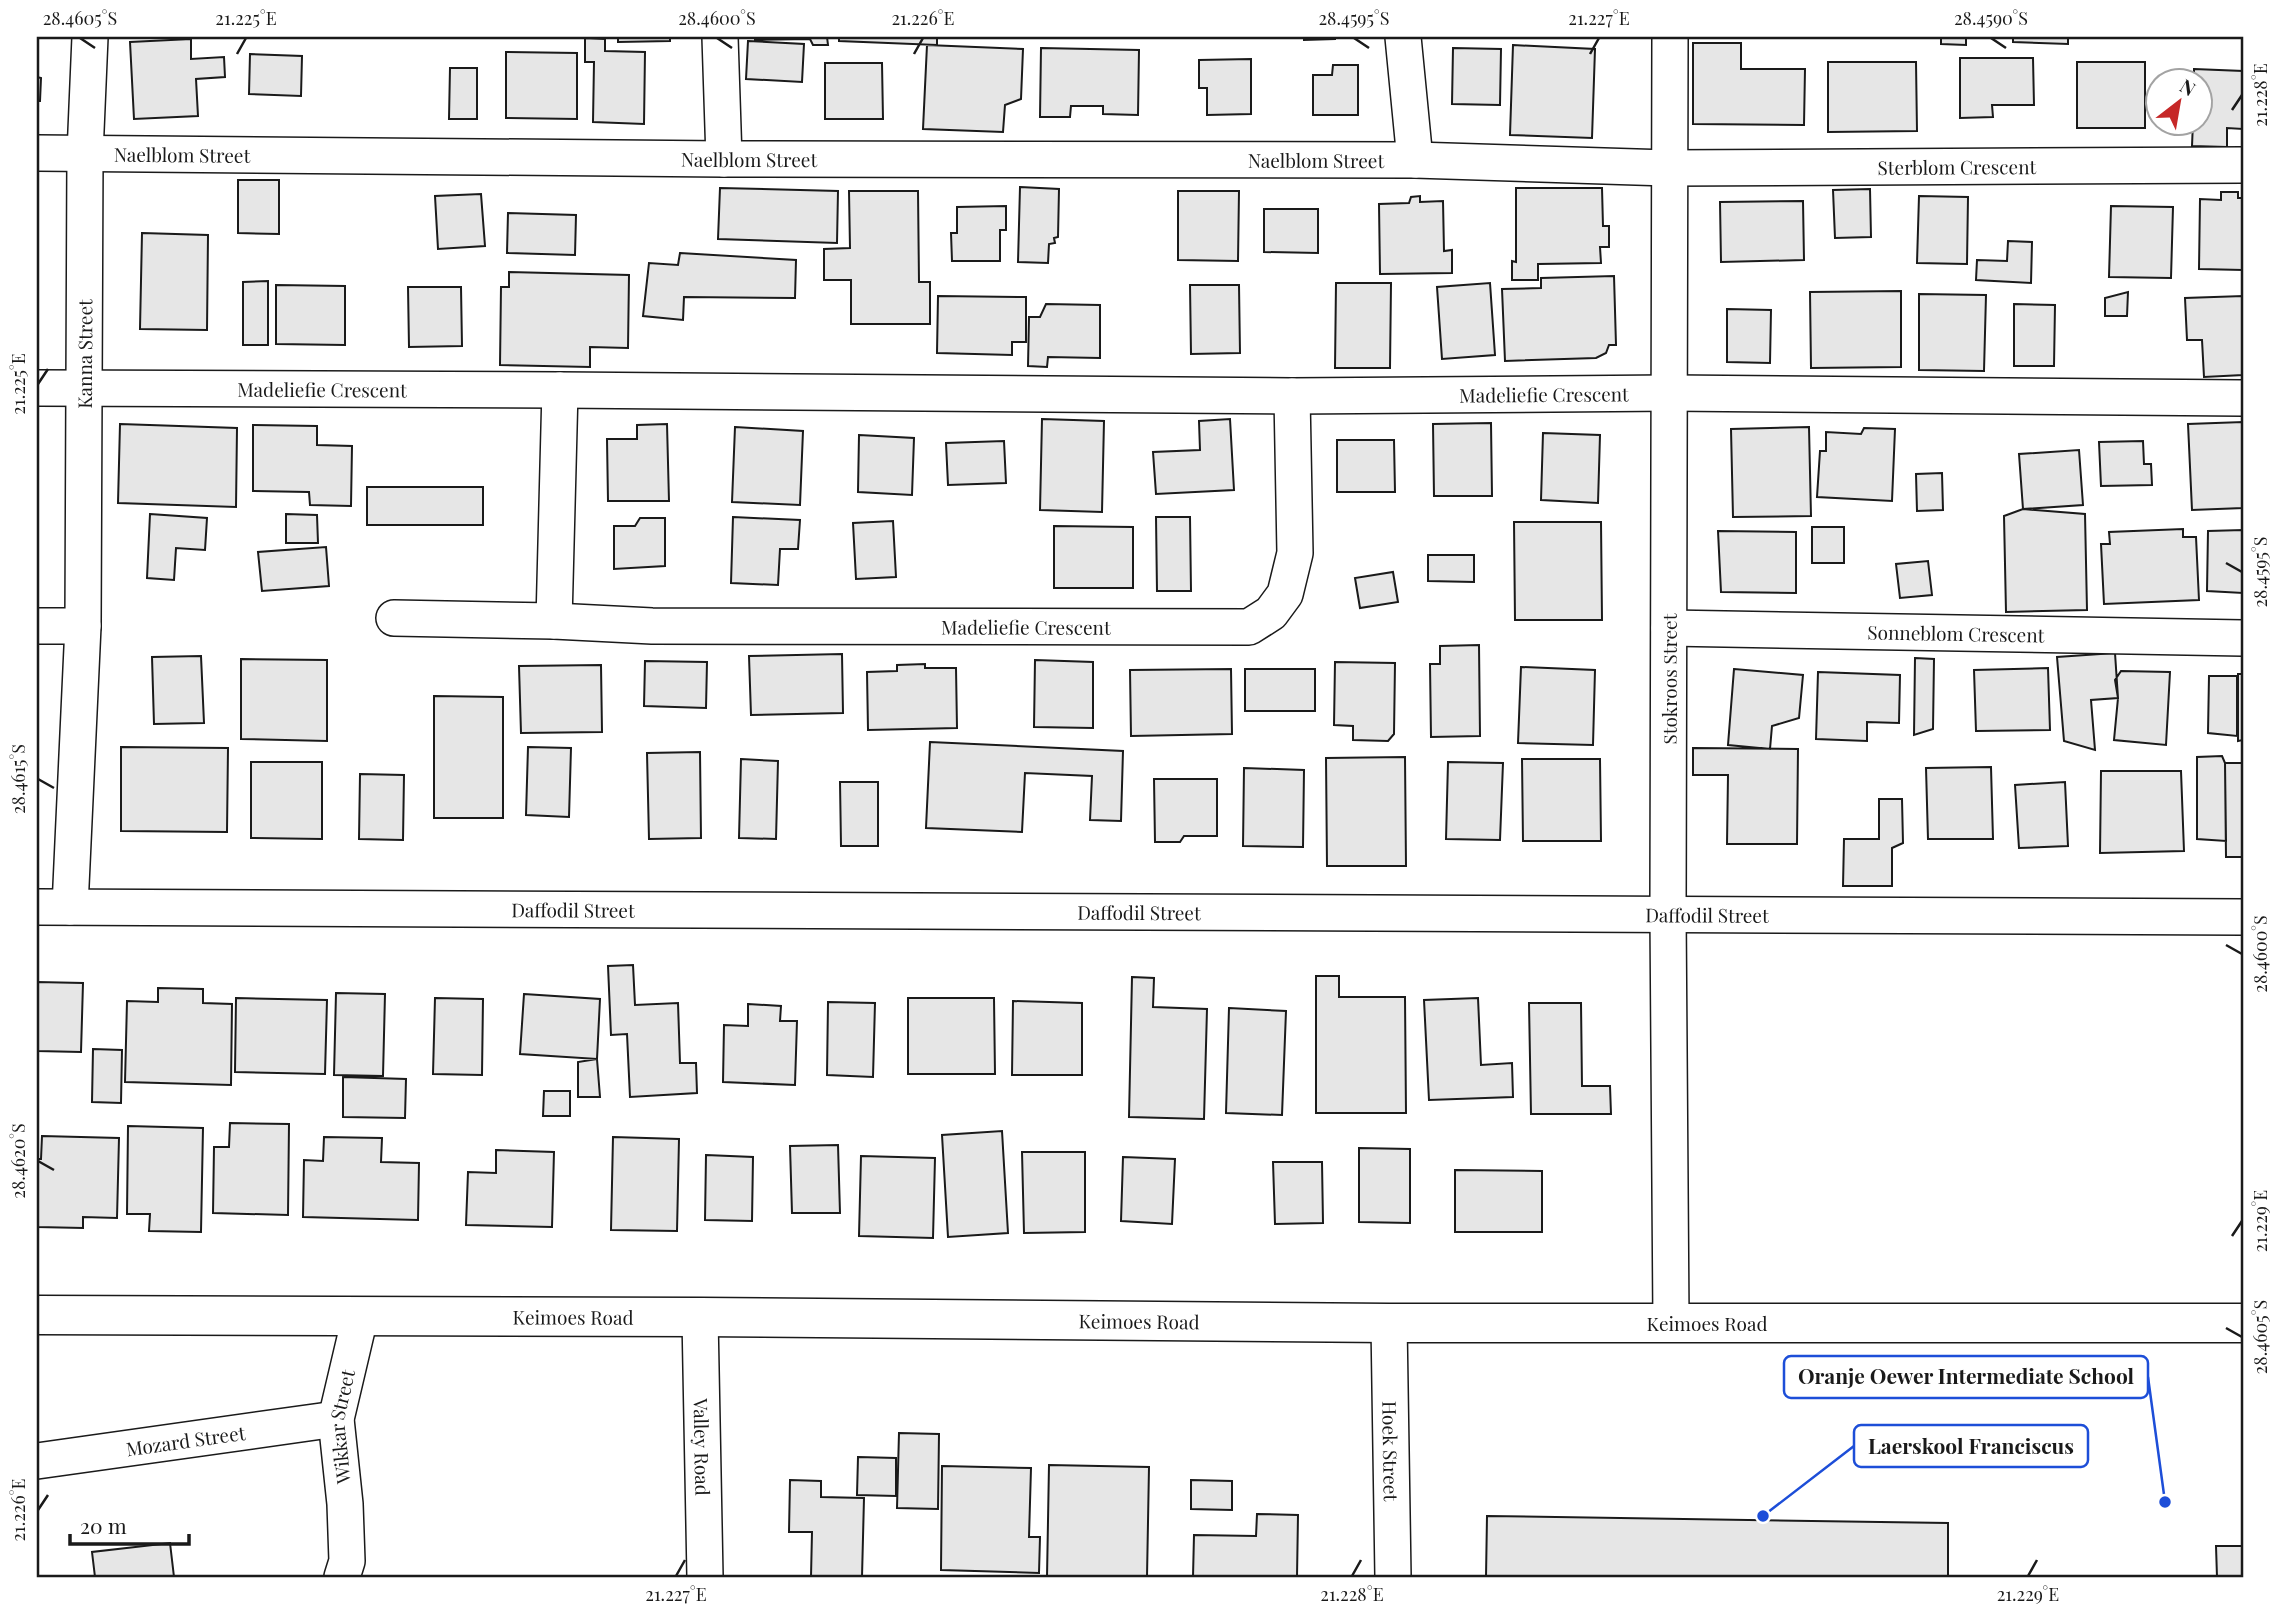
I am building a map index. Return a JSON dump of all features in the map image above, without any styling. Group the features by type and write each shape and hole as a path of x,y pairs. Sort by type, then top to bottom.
{"street":[{"name":"Kanna Street","path":"53,907 83,626 85,154 90,37"},
{"path":"720,37 724,159"},
{"name":"Naelblom Street","path":"1403,37 1415,160"},
{"name":"Stokroos Street","path":"1670,37 1668,913 1671,1322"},
{"name":"Naelblom Street","path":"37,153 724,159 1415,160 1668,167"},
{"name":"Sterblom Crescent","path":"1668,167 2243,165"},
{"name":"Madeliefie Crescent","path":"37,388 1292,396 1671,393"},
{"path":"554,621 560,390"},
{"path":"1671,393 2243,398"},
{"name":"Madeliefie Crescent","path":"394,618 652,626 1249,627 1271,613 1285,594 1295,553 1292,396"},
{"path":"37,625 83,626"},
{"name":"Sonneblom Crescent","path":"1670,628 2243,638"},
{"name":"Daffodil Street","path":"53,907 2243,917"},
{"name":"Keimoes Road","path":"37,1315 1389,1323 2243,1323"},
{"name":"Wikkar Street","path":"342,1577 347,1561 345,1504 336,1419 360,1317"},
{"name":"Valley Road","path":"700,1317 705,1577"},
{"name":"Hoek Street","path":"1389,1323 1393,1577"},
{"name":"Mozard Street","path":"37,1461 336,1419"}],"building":[{"path":"618,37 670,37 670,41 618,42"},
{"path":"755,37 827,37 828,45 813,45 810,39 755,40"},
{"path":"839,37 937,37 937,45 839,41"},
{"path":"1304,37 1335,37 1335,39 1304,40"},
{"path":"1941,37 1966,37 1966,45 1941,44"},
{"path":"2013,37 2068,37 2068,44 2013,42"},
{"path":"585,38 605,39 605,51 645,52 644,124 593,122 594,62 585,62"},
{"path":"191,39 191,59 224,57 225,77 196,79 198,116 134,119 130,42"},
{"path":"748,41 804,44 802,82 746,79"},
{"path":"1693,43 1741,43 1741,69 1805,69 1804,125 1693,124"},
{"path":"927,45 1023,49 1021,99 1005,105 1003,132 923,129"},
{"path":"1513,45 1595,49 1592,138 1510,135"},
{"path":"1041,48 1139,50 1138,115 1103,114 1103,106 1071,106 1070,117 1040,117"},
{"path":"1453,48 1501,49 1500,105 1452,104"},
{"path":"506,52 577,53 577,119 506,118"},
{"path":"250,54 302,56 301,96 249,94"},
{"path":"1960,58 2033,58 2034,105 1992,105 1993,117 1960,118"},
{"path":"1251,59 1251,114 1207,115 1207,88 1199,88 1199,60"},
{"path":"1828,62 1916,62 1917,131 1828,132"},
{"path":"2077,62 2145,62 2144,128 2077,128"},
{"path":"825,63 882,63 883,119 825,119"},
{"path":"1333,65 1358,65 1358,115 1313,115 1313,75 1332,75"},
{"path":"450,68 477,68 477,119 449,119"},
{"path":"2214,70 2243,71 2243,129 2227,128 2227,147 2192,146 2192,136 2214,136"},
{"path":"37,77 41,78 40,101 37,101"},
{"path":"238,180 279,180 279,234 238,233"},
{"path":"1020,187 1059,189 1058,237 1054,238 1055,243 1049,244 1048,263 1018,262"},
{"path":"720,188 838,191 837,243 718,239"},
{"path":"1516,188 1602,188 1603,226 1609,226 1609,247 1600,247 1601,263 1538,264 1538,280 1512,280 1512,261 1516,262"},
{"path":"1870,189 1871,237 1835,238 1833,190"},
{"path":"849,191 918,191 919,282 930,282 930,324 851,324 851,280 824,280 824,249 850,248"},
{"path":"1178,191 1239,191 1238,261 1178,260"},
{"path":"2221,192 2238,192 2238,198 2243,198 2243,270 2199,269 2200,199 2221,200"},
{"path":"481,194 485,246 438,249 435,196"},
{"path":"1420,196 1420,202 1443,201 1444,251 1452,250 1452,273 1380,274 1379,204 1409,203 1411,197"},
{"path":"1919,196 1968,197 1967,264 1917,263"},
{"path":"1803,201 1804,260 1721,262 1720,202"},
{"path":"1006,206 1006,230 1000,230 1000,261 952,261 951,233 957,233 957,207"},
{"path":"2111,206 2173,207 2171,278 2109,277"},
{"path":"1264,209 1318,209 1318,253 1264,252"},
{"path":"508,213 576,215 575,255 507,253"},
{"path":"142,233 208,235 207,330 140,329"},
{"path":"2008,241 2032,242 2031,283 1976,280 1977,260 2007,261"},
{"path":"680,253 796,260 795,298 684,297 683,320 643,316 649,263 678,265"},
{"path":"509,272 629,275 628,348 590,347 590,367 500,365 501,287 509,287"},
{"path":"1614,276 1616,345 1609,345 1606,353 1596,358 1505,361 1502,289 1541,288 1541,278"},
{"path":"268,281 268,345 243,345 243,282"},
{"path":"1336,283 1391,283 1390,368 1335,368"},
{"path":"1490,283 1495,355 1442,359 1437,287"},
{"path":"276,285 345,286 345,345 276,344"},
{"path":"1190,285 1239,285 1240,353 1191,354"},
{"path":"408,287 461,287 462,346 409,347"},
{"path":"1901,291 1901,367 1811,368 1810,292"},
{"path":"2128,292 2127,316 2105,316 2105,298"},
{"path":"1919,294 1986,295 1984,371 1919,370"},
{"path":"938,296 1026,297 1026,342 1012,342 1012,355 937,353"},
{"path":"2243,296 2243,375 2204,377 2202,340 2187,340 2185,298"},
{"path":"1046,304 1100,305 1100,358 1048,357 1047,367 1028,366 1029,317 1040,317"},
{"path":"2014,304 2055,305 2054,366 2014,366"},
{"path":"1727,309 1771,310 1770,363 1727,362"},
{"path":"1042,419 1104,421 1102,512 1040,510"},
{"path":"1230,419 1234,490 1156,494 1153,452 1200,450 1199,421"},
{"path":"2243,422 2243,508 2192,510 2188,424"},
{"path":"1491,423 1492,496 1434,496 1433,424"},
{"path":"120,424 237,428 236,507 118,503"},
{"path":"667,424 669,501 608,501 607,439 637,439 637,425"},
{"path":"253,425 317,426 317,445 352,446 351,506 310,505 309,492 253,491"},
{"path":"735,427 803,431 800,505 732,502"},
{"path":"1809,427 1811,516 1733,517 1731,429"},
{"path":"1864,428 1895,429 1892,501 1817,497 1820,451 1826,451 1826,432 1861,434"},
{"path":"1543,433 1600,435 1598,503 1541,500"},
{"path":"859,435 914,438 912,495 858,492"},
{"path":"1337,440 1394,440 1395,492 1337,492"},
{"path":"1004,441 1006,483 948,485 946,443"},
{"path":"2143,441 2144,464 2151,464 2152,485 2101,486 2099,442"},
{"path":"2079,450 2083,505 2023,509 2019,454"},
{"path":"1942,473 1943,510 1917,511 1916,474"},
{"path":"367,487 483,487 483,525 367,525"},
{"path":"2023,509 2085,514 2087,610 2006,612 2004,516"},
{"path":"150,514 207,518 205,550 176,548 174,580 147,578"},
{"path":"286,514 317,515 318,543 286,543"},
{"path":"733,517 800,520 798,549 780,549 778,585 731,583"},
{"path":"1156,517 1190,517 1191,591 1157,591"},
{"path":"640,518 665,518 665,566 614,569 614,526 635,526"},
{"path":"893,521 896,577 856,579 853,523"},
{"path":"1514,522 1601,522 1602,620 1515,620"},
{"path":"1054,526 1133,527 1133,588 1054,588"},
{"path":"1812,527 1844,527 1844,563 1812,563"},
{"path":"2183,529 2183,537 2196,537 2199,600 2104,604 2101,544 2110,544 2109,532"},
{"path":"2243,530 2243,593 2207,591 2208,531"},
{"path":"1718,531 1796,532 1796,593 1721,592"},
{"path":"326,547 329,586 262,591 258,552"},
{"path":"1428,555 1474,555 1474,582 1428,581"},
{"path":"1928,561 1932,595 1900,598 1896,564"},
{"path":"1393,572 1398,602 1360,608 1355,578"},
{"path":"1479,645 1480,736 1431,737 1430,664 1440,664 1440,646"},
{"path":"2115,653 2118,698 2091,700 2095,750 2064,741 2057,657"},
{"path":"842,654 843,713 751,715 749,656"},
{"path":"201,656 204,723 154,724 152,657"},
{"path":"1915,658 1934,659 1933,729 1914,735"},
{"path":"241,659 327,660 327,741 241,739"},
{"path":"1035,660 1093,662 1093,728 1034,727"},
{"path":"645,661 707,662 706,708 644,706"},
{"path":"1335,662 1395,663 1394,734 1388,741 1353,740 1353,726 1334,725"},
{"path":"925,664 925,668 956,668 957,728 868,730 867,672 897,671 897,665"},
{"path":"601,665 602,732 521,733 519,666"},
{"path":"1521,667 1595,670 1593,745 1518,743"},
{"path":"2048,668 2050,730 1976,731 1974,670"},
{"path":"1231,669 1232,734 1131,736 1130,670"},
{"path":"1245,669 1315,669 1315,711 1245,711"},
{"path":"1734,669 1803,675 1799,718 1772,726 1770,749 1728,745"},
{"path":"2121,671 2170,672 2166,745 2114,740 2118,698 2115,680"},
{"path":"1818,672 1900,675 1899,723 1867,722 1867,741 1816,739"},
{"path":"2238,674 2243,674 2243,740 2238,741"},
{"path":"2209,676 2237,676 2237,736 2208,733"},
{"path":"434,696 503,697 503,818 434,818"},
{"path":"930,742 1123,751 1121,821 1090,820 1092,776 1025,773 1022,832 926,828"},
{"path":"121,747 228,748 227,832 121,831"},
{"path":"528,747 571,748 569,817 526,815"},
{"path":"1693,748 1798,749 1797,844 1727,844 1728,775 1693,775"},
{"path":"700,752 701,838 649,839 647,753"},
{"path":"2222,756 2225,763 2226,841 2197,839 2197,757"},
{"path":"1405,757 1406,866 1327,866 1326,758"},
{"path":"741,759 778,761 776,839 739,838"},
{"path":"1522,759 1600,759 1601,841 1523,841"},
{"path":"251,762 322,762 322,839 251,838"},
{"path":"1448,762 1503,763 1500,840 1446,839"},
{"path":"2225,763 2243,763 2243,857 2226,857"},
{"path":"1991,767 1993,839 1928,839 1926,768"},
{"path":"1244,768 1304,770 1303,847 1243,846"},
{"path":"2101,771 2181,771 2184,851 2100,853"},
{"path":"360,774 404,775 403,840 359,839"},
{"path":"1154,779 1217,779 1217,836 1184,836 1180,842 1155,842"},
{"path":"840,782 878,782 878,846 841,846"},
{"path":"2065,782 2068,846 2019,848 2015,785"},
{"path":"1879,799 1902,799 1903,843 1892,848 1892,886 1843,886 1844,839 1879,839"},
{"path":"633,965 635,1005 678,1003 680,1063 696,1063 697,1093 630,1097 627,1034 611,1035 608,966"},
{"path":"1316,976 1339,976 1339,997 1405,997 1406,1113 1316,1113"},
{"path":"1132,977 1154,978 1153,1007 1207,1009 1204,1119 1129,1117"},
{"path":"37,982 83,983 81,1052 37,1051"},
{"path":"158,988 203,989 203,1003 232,1004 231,1085 125,1082 127,1001 158,1002"},
{"path":"336,993 385,994 383,1076 334,1075"},
{"path":"524,994 600,999 597,1059 520,1054"},
{"path":"236,998 327,1000 325,1074 235,1072"},
{"path":"435,998 483,999 482,1075 433,1074"},
{"path":"908,998 994,998 995,1074 908,1074"},
{"path":"1478,998 1481,1065 1512,1063 1513,1097 1429,1100 1424,1000"},
{"path":"1013,1001 1082,1003 1082,1075 1012,1075"},
{"path":"828,1002 875,1003 873,1077 827,1075"},
{"path":"1529,1003 1581,1003 1582,1086 1610,1086 1611,1114 1531,1114"},
{"path":"748,1004 781,1006 780,1021 797,1021 795,1085 723,1082 724,1025 748,1026"},
{"path":"1229,1008 1286,1011 1282,1115 1226,1113"},
{"path":"93,1049 122,1050 121,1103 92,1102"},
{"path":"597,1059 600,1097 578,1097 578,1062"},
{"path":"343,1077 406,1079 405,1118 343,1117"},
{"path":"544,1091 570,1091 570,1116 543,1116"},
{"path":"230,1123 289,1124 288,1215 213,1213 214,1147 229,1147"},
{"path":"128,1126 203,1128 201,1232 149,1231 150,1214 127,1214"},
{"path":"1002,1131 1008,1233 948,1237 942,1135"},
{"path":"42,1136 119,1138 117,1218 83,1217 83,1228 37,1227 37,1159 41,1159"},
{"path":"324,1137 382,1138 381,1162 419,1163 418,1220 303,1217 304,1160 323,1161"},
{"path":"613,1137 679,1139 677,1231 611,1230"},
{"path":"838,1145 840,1213 792,1213 790,1146"},
{"path":"1359,1148 1410,1149 1410,1223 1359,1222"},
{"path":"496,1150 554,1152 552,1227 466,1225 468,1172 496,1173"},
{"path":"1022,1152 1085,1152 1085,1232 1024,1233"},
{"path":"706,1155 753,1157 752,1221 705,1220"},
{"path":"861,1156 935,1158 933,1238 859,1236"},
{"path":"1123,1157 1175,1159 1172,1224 1121,1221"},
{"path":"1273,1162 1322,1162 1323,1223 1275,1224"},
{"path":"1455,1170 1542,1171 1542,1232 1455,1232"},
{"path":"899,1433 939,1434 938,1509 897,1508"},
{"path":"858,1457 896,1458 896,1496 857,1495"},
{"path":"1049,1465 1149,1467 1147,1577 1047,1577"},
{"path":"942,1466 1031,1468 1029,1537 1040,1537 1039,1573 941,1570"},
{"path":"790,1480 821,1481 821,1497 864,1498 862,1577 811,1577 812,1532 789,1532"},
{"path":"1191,1480 1232,1481 1232,1510 1191,1509"},
{"path":"1257,1514 1298,1515 1297,1577 1193,1577 1194,1535 1256,1536"},
{"path":"1487,1516 1948,1523 1948,1577 1486,1577"},
{"path":"170,1543 174,1577 95,1577 92,1552"},
{"path":"2216,1546 2243,1546 2243,1577 2217,1577"}],"place":[{"name":"Oranje Oewer Intermediate School","path":"2165,1502"},
{"name":"Laerskool Franciscus","path":"1763,1516"}]}
